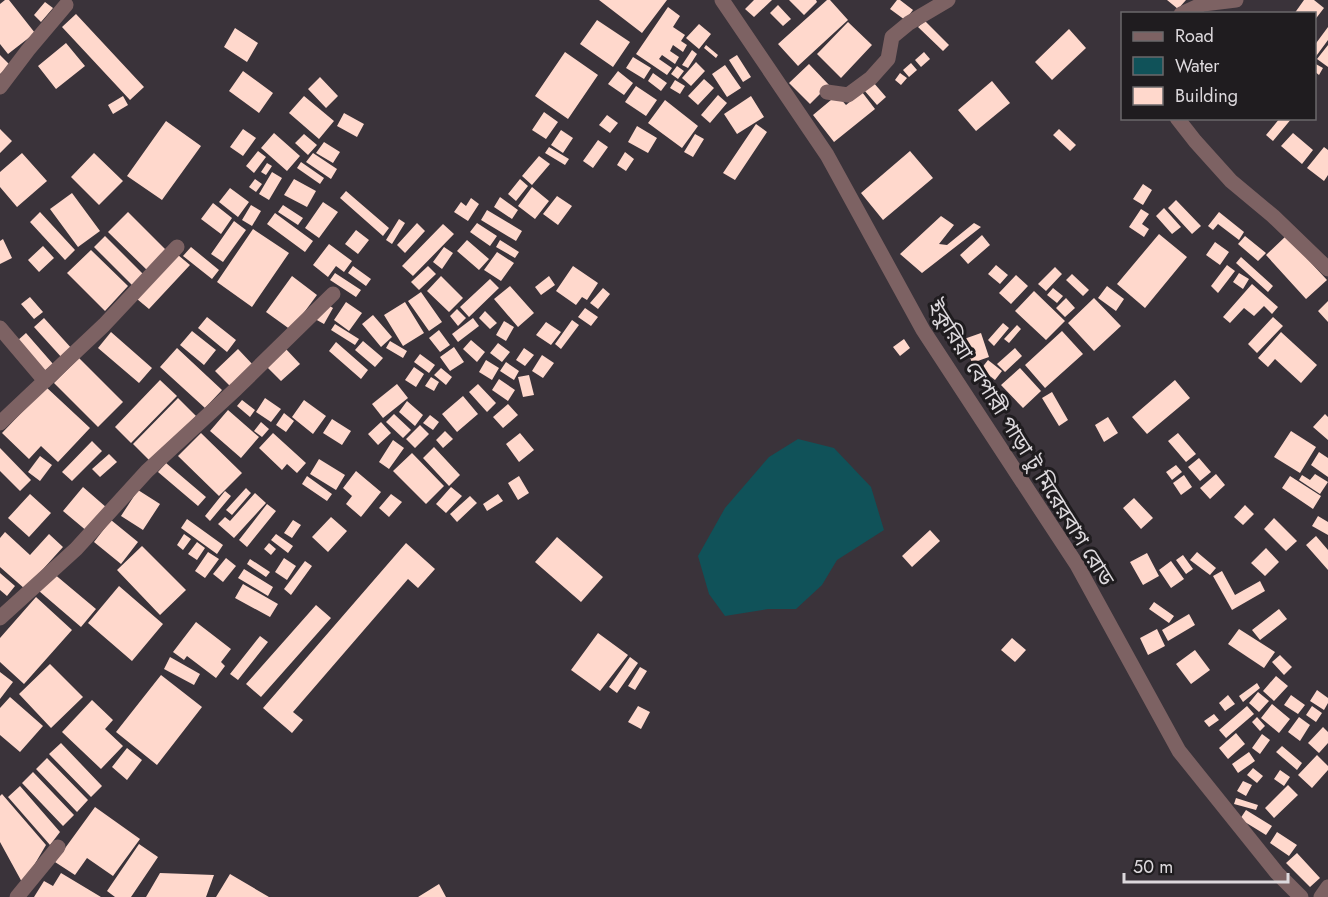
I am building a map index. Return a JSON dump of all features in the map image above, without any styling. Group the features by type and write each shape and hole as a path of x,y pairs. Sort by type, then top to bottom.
{"street":[{"name":"ইকুরিয়া বেপারী পাড়া টু মিরেরবাগ রোড","path":"722,0 827,155 923,330 1077,566 1179,751 1277,873 1301,897"},
{"path":"827,93 848,95 871,78 888,59 892,37 909,23 948,0"},
{"path":"1185,12 1203,4 1236,0"},
{"path":"0,87 66,5"},
{"path":"1179,120 1231,181 1273,216 1328,269"},
{"path":"0,423 104,325 177,247"},
{"path":"0,618 76,549 147,471 236,389 333,294"},
{"path":"0,328 45,381"},
{"path":"17,897 58,847"},
{"path":"1321,897 1328,887"}],"water":[{"path":"798,439 834,448 871,487 884,530 837,560 822,585 796,609 768,609 725,616 709,594 698,556 725,508 769,457"}],"building":[{"path":"9,0 35,33 8,54 0,44 0,4"},
{"path":"599,0 667,0 642,33"},
{"path":"754,0 772,0 754,17 745,9"},
{"path":"789,0 816,0 817,2 804,15"},
{"path":"827,0 830,0 848,20 798,66 778,44"},
{"path":"897,0 913,10 905,20 890,9"},
{"path":"1167,0 1186,0 1178,9"},
{"path":"1304,0 1314,0 1324,8 1316,18 1316,12 1295,12"},
{"path":"45,2 53,8 41,22 34,15"},
{"path":"778,5 791,19 783,26 770,13"},
{"path":"668,7 680,16 673,27 685,35 681,41 687,45 683,52 673,45 670,51 679,57 675,64 662,55 659,59 672,68 667,75 636,54"},
{"path":"76,14 144,87 130,100 62,27"},
{"path":"597,20 630,42 613,67 580,44"},
{"path":"925,21 949,45 943,51 918,27"},
{"path":"848,22 872,45 841,78 817,54"},
{"path":"699,24 711,34 699,49 686,38"},
{"path":"1328,27 1328,40 1316,56 1316,43"},
{"path":"235,28 258,43 247,62 224,47"},
{"path":"1069,29 1086,48 1052,80 1035,62"},
{"path":"66,43 85,66 56,89 38,66"},
{"path":"706,45 718,55 716,58 704,48"},
{"path":"1328,45 1328,67 1317,59"},
{"path":"692,50 697,54 688,68 682,65"},
{"path":"565,52 598,75 568,119 535,96"},
{"path":"924,52 930,59 921,67 915,60"},
{"path":"0,55 10,65 0,74"},
{"path":"737,55 751,77 743,82 729,60"},
{"path":"633,57 651,68 644,79 626,68"},
{"path":"696,62 705,71 691,86 682,78"},
{"path":"911,63 917,70 909,77 903,70"},
{"path":"809,64 829,85 810,104 789,83"},
{"path":"1316,64 1323,68 1319,75 1316,73"},
{"path":"725,65 741,88 727,97 712,74"},
{"path":"677,66 684,71 678,79 671,74"},
{"path":"243,71 273,93 259,113 229,91"},
{"path":"618,71 633,83 624,95 608,84"},
{"path":"653,73 667,83 661,91 648,81"},
{"path":"900,73 907,78 901,85 895,80"},
{"path":"320,77 338,96 326,108 308,89"},
{"path":"704,79 714,88 698,105 688,96"},
{"path":"675,80 685,86 680,94 670,88"},
{"path":"992,81 1010,103 976,131 958,110"},
{"path":"873,82 886,97 877,105 864,90"},
{"path":"636,86 657,100 646,116 625,102"},
{"path":"862,92 875,109 834,142 813,115 837,95 846,105"},
{"path":"718,95 727,103 710,123 701,115"},
{"path":"123,96 128,105 113,114 108,105"},
{"path":"304,96 334,121 319,139 289,113"},
{"path":"751,96 764,117 737,134 724,114"},
{"path":"665,100 698,126 682,148 648,123"},
{"path":"544,112 558,122 546,139 532,130"},
{"path":"344,113 364,124 357,137 337,126"},
{"path":"607,115 618,123 610,133 599,125"},
{"path":"1278,120 1290,120 1273,141 1266,135"},
{"path":"166,121 201,146 162,200 127,176"},
{"path":"756,124 767,132 735,180 723,173"},
{"path":"637,126 657,138 648,153 628,142"},
{"path":"0,129 12,141 0,153"},
{"path":"243,129 256,138 243,156 230,147"},
{"path":"1059,129 1076,145 1070,151 1053,135"},
{"path":"561,130 573,138 563,153 551,145"},
{"path":"274,133 300,156 287,171 261,148"},
{"path":"1293,133 1313,150 1302,164 1281,146"},
{"path":"304,134 317,145 308,155 295,143"},
{"path":"695,134 704,139 693,157 684,152"},
{"path":"598,140 608,147 593,168 583,161"},
{"path":"324,142 340,152 333,163 316,153"},
{"path":"549,147 569,159 565,165 545,153"},
{"path":"1324,147 1328,150 1328,175 1324,181 1307,168"},
{"path":"258,151 266,157 254,173 246,166"},
{"path":"910,151 933,178 883,220 861,193"},
{"path":"625,152 634,159 626,171 617,165"},
{"path":"22,153 47,181 17,207 0,187 0,172"},
{"path":"94,153 123,181 99,205 71,177"},
{"path":"313,153 337,169 331,179 306,162"},
{"path":"539,156 550,164 532,185 522,176"},
{"path":"301,162 324,178 320,184 297,168"},
{"path":"267,163 272,166 266,175 261,172"},
{"path":"272,172 282,178 269,200 259,194"},
{"path":"255,179 262,184 256,192 249,187"},
{"path":"294,179 316,191 307,207 284,195"},
{"path":"520,179 528,186 516,201 508,194"},
{"path":"1143,184 1152,190 1143,205 1133,199"},
{"path":"532,187 549,201 535,219 518,206"},
{"path":"230,188 249,202 238,217 219,202"},
{"path":"346,191 389,228 383,236 340,198"},
{"path":"72,193 100,231 78,247 50,209"},
{"path":"557,196 572,206 558,225 543,214"},
{"path":"500,197 518,210 512,219 494,207"},
{"path":"471,198 479,204 468,221 454,212 461,202 466,206"},
{"path":"1176,200 1201,226 1192,234 1168,208"},
{"path":"323,202 338,212 319,238 305,228"},
{"path":"213,203 232,218 221,234 201,219"},
{"path":"251,205 261,211 252,226 242,220"},
{"path":"283,205 303,218 298,225 278,212"},
{"path":"1164,208 1181,227 1172,234 1156,216"},
{"path":"1141,209 1149,214 1142,224 1149,229 1144,237 1129,227"},
{"path":"487,210 522,231 516,241 481,220"},
{"path":"40,212 75,250 65,260 30,222"},
{"path":"128,212 168,252 149,272 108,232"},
{"path":"1219,212 1244,232 1239,240 1218,224 1213,230 1208,226"},
{"path":"275,213 313,241 305,252 267,224"},
{"path":"941,216 954,225 939,244 947,245 974,223 981,227 922,273 900,254"},
{"path":"399,219 405,223 392,244 386,240"},
{"path":"234,221 246,230 223,262 211,254"},
{"path":"417,223 425,231 405,253 397,245"},
{"path":"477,223 497,236 490,246 470,232"},
{"path":"443,224 454,234 413,276 402,266"},
{"path":"253,229 289,253 252,307 217,282"},
{"path":"356,230 369,240 358,254 345,244"},
{"path":"1159,234 1187,257 1145,308 1117,284"},
{"path":"982,235 990,245 968,264 960,255"},
{"path":"105,236 144,275 133,286 94,247"},
{"path":"1245,236 1266,253 1258,261 1238,244"},
{"path":"1286,236 1327,280 1306,299 1266,255"},
{"path":"3,239 12,258 0,264 0,241"},
{"path":"467,240 489,259 479,270 457,251"},
{"path":"500,240 519,252 515,258 496,247"},
{"path":"1215,242 1229,252 1220,265 1206,255"},
{"path":"329,244 352,261 344,272 336,266 328,277 313,265"},
{"path":"43,246 54,258 39,272 28,260"},
{"path":"191,247 219,270 212,279 183,256"},
{"path":"444,247 453,253 442,269 433,262"},
{"path":"91,250 128,286 105,311 67,273"},
{"path":"497,252 514,263 501,281 484,270"},
{"path":"178,255 190,265 149,309 137,299"},
{"path":"1241,257 1273,286 1268,292 1236,263"},
{"path":"996,265 1008,275 1000,284 988,274"},
{"path":"1227,265 1235,271 1218,293 1211,286"},
{"path":"353,266 371,279 366,286 348,273"},
{"path":"428,266 436,274 419,290 411,282"},
{"path":"573,266 598,283 587,300 582,297 576,305 556,291"},
{"path":"1055,267 1062,274 1046,291 1038,284"},
{"path":"335,273 361,290 356,297 330,280"},
{"path":"1239,273 1249,279 1243,289 1233,282"},
{"path":"1072,274 1089,290 1083,296 1066,280"},
{"path":"1016,275 1028,286 1011,304 999,293"},
{"path":"292,276 317,295 291,330 266,312"},
{"path":"441,276 463,298 449,312 427,291"},
{"path":"549,276 555,285 541,295 535,287"},
{"path":"490,279 499,288 469,317 460,307"},
{"path":"1252,284 1278,307 1272,314 1264,306 1254,316 1244,308 1230,323 1223,317"},
{"path":"510,286 534,313 518,327 494,299"},
{"path":"1107,286 1124,299 1116,311 1098,298"},
{"path":"603,288 610,294 598,309 590,303"},
{"path":"1053,288 1063,296 1057,303 1047,295"},
{"path":"1034,291 1065,321 1046,340 1015,311"},
{"path":"421,292 442,322 429,331 408,301"},
{"path":"30,297 43,312 34,319 21,304"},
{"path":"1066,298 1075,308 1065,317 1056,308"},
{"path":"1094,298 1121,326 1094,351 1068,323"},
{"path":"1328,301 1328,322 1318,311"},
{"path":"346,302 362,313 349,331 334,320"},
{"path":"405,302 424,333 403,346 384,315"},
{"path":"325,303 333,308 324,324 315,319"},
{"path":"585,308 598,317 591,326 578,317"},
{"path":"457,309 466,318 458,326 450,316"},
{"path":"485,311 497,323 490,329 479,318"},
{"path":"373,315 392,337 381,347 362,324"},
{"path":"207,317 236,340 227,352 198,328"},
{"path":"1273,317 1283,326 1257,353 1248,344"},
{"path":"44,318 73,350 63,359 34,327"},
{"path":"473,318 479,326 458,342 452,334"},
{"path":"572,320 579,325 561,349 555,344"},
{"path":"504,321 514,327 506,341 496,335"},
{"path":"546,322 561,332 551,345 536,335"},
{"path":"1003,323 1009,328 994,346 988,340"},
{"path":"335,324 359,339 355,345 331,330"},
{"path":"1017,325 1021,329 1009,343 1004,339"},
{"path":"439,330 450,345 440,352 429,338"},
{"path":"192,331 216,350 204,365 180,345"},
{"path":"1062,331 1083,354 1045,388 1025,365"},
{"path":"111,332 152,368 139,383 98,348"},
{"path":"1281,332 1317,365 1301,383 1275,359 1268,367 1258,358"},
{"path":"26,333 53,364 43,372 17,341"},
{"path":"981,333 989,357 972,363 964,339"},
{"path":"904,339 910,348 900,356 893,347"},
{"path":"471,340 485,352 477,362 463,349"},
{"path":"363,341 383,358 375,367 355,350"},
{"path":"390,341 407,351 403,358 386,348"},
{"path":"336,342 368,370 361,379 329,351"},
{"path":"498,343 510,352 502,362 490,353"},
{"path":"454,347 464,362 450,371 440,357"},
{"path":"177,348 222,390 205,408 160,367"},
{"path":"285,348 300,364 281,381 266,366"},
{"path":"524,348 534,355 525,366 516,360"},
{"path":"1015,348 1022,356 1005,372 997,364"},
{"path":"238,349 254,366 232,388 215,371"},
{"path":"420,354 435,365 429,373 414,362"},
{"path":"542,355 554,363 543,378 532,371"},
{"path":"79,358 123,402 98,427 54,383"},
{"path":"486,360 499,368 492,380 479,372"},
{"path":"988,360 1002,371 995,380 981,369"},
{"path":"506,362 519,371 514,380 500,371"},
{"path":"414,367 424,374 416,387 405,380"},
{"path":"441,368 452,377 446,385 434,375"},
{"path":"1020,368 1041,391 1023,408 1001,385"},
{"path":"529,375 534,395 523,397 518,377"},
{"path":"431,377 439,382 434,391 425,386"},
{"path":"499,379 515,390 508,401 492,390"},
{"path":"160,380 177,396 131,443 115,427"},
{"path":"1175,380 1190,398 1147,434 1132,417"},
{"path":"397,384 408,398 383,418 372,404"},
{"path":"478,384 496,403 487,412 469,392"},
{"path":"46,387 90,428 58,462 41,446 29,459 2,433"},
{"path":"1052,392 1068,420 1059,426 1042,398"},
{"path":"463,396 478,414 457,432 442,414"},
{"path":"178,398 196,416 151,462 133,444"},
{"path":"265,398 281,409 271,422 256,412"},
{"path":"242,400 255,410 250,417 237,406"},
{"path":"304,400 326,416 313,434 292,417"},
{"path":"407,401 423,415 415,426 399,412"},
{"path":"508,404 518,415 503,428 493,417"},
{"path":"228,410 259,437 241,458 210,431"},
{"path":"284,413 294,421 286,432 276,425"},
{"path":"394,414 411,430 403,438 386,422"},
{"path":"1325,414 1328,417 1328,440 1313,427"},
{"path":"430,415 439,422 433,430 423,423"},
{"path":"1108,417 1118,433 1104,442 1095,425"},
{"path":"332,419 351,431 342,445 323,433"},
{"path":"261,422 269,429 262,437 254,431"},
{"path":"381,422 391,433 378,445 368,434"},
{"path":"420,425 429,434 415,448 406,439"},
{"path":"445,431 453,439 443,448 436,440"},
{"path":"1291,431 1316,447 1300,473 1274,457"},
{"path":"201,433 242,473 219,496 178,456"},
{"path":"273,433 306,463 297,473 287,464 282,470 259,448"},
{"path":"520,433 534,450 519,462 506,444"},
{"path":"1178,433 1196,454 1186,462 1168,441"},
{"path":"393,440 404,448 389,469 379,462"},
{"path":"92,441 102,451 72,481 62,472"},
{"path":"434,447 460,475 449,486 423,458"},
{"path":"0,448 31,480 20,491 0,471"},
{"path":"1319,452 1328,458 1328,477 1311,465"},
{"path":"412,453 444,486 426,504 393,471"},
{"path":"109,454 117,462 100,477 92,469"},
{"path":"40,456 52,465 40,481 28,472"},
{"path":"1199,458 1211,472 1200,481 1188,467"},
{"path":"319,459 345,475 336,490 310,474"},
{"path":"166,463 206,497 198,506 158,472"},
{"path":"1176,465 1182,472 1172,480 1166,472"},
{"path":"356,471 381,492 361,517 346,504 352,496 343,488"},
{"path":"1216,474 1225,485 1210,499 1200,488"},
{"path":"1315,474 1328,482 1320,494 1299,480 1302,475 1310,480"},
{"path":"1184,475 1192,487 1181,495 1173,483"},
{"path":"307,476 332,494 327,501 302,484"},
{"path":"519,476 529,493 518,500 508,483"},
{"path":"1290,476 1321,496 1313,509 1282,488"},
{"path":"83,487 107,508 88,532 63,511"},
{"path":"451,487 462,496 446,513 436,504"},
{"path":"246,488 251,493 232,515 226,510"},
{"path":"138,490 160,504 143,530 121,516"},
{"path":"225,491 231,496 210,521 205,516"},
{"path":"255,493 266,503 234,538 218,524 225,517 230,521"},
{"path":"30,494 51,513 29,537 8,518"},
{"path":"391,494 402,502 389,517 379,508"},
{"path":"498,494 503,501 487,511 483,504"},
{"path":"470,496 477,503 457,522 450,514"},
{"path":"1134,498 1153,518 1141,529 1123,508"},
{"path":"267,504 276,511 247,547 239,540"},
{"path":"1245,505 1254,514 1243,525 1234,517"},
{"path":"1318,516 1328,522 1328,535 1312,526"},
{"path":"331,517 347,531 328,552 312,537"},
{"path":"1274,518 1297,541 1286,551 1264,529"},
{"path":"187,519 223,545 217,554 181,528"},
{"path":"111,520 138,542 121,564 94,542"},
{"path":"293,520 301,525 292,538 284,533"},
{"path":"930,530 940,541 912,567 902,556"},
{"path":"5,532 30,555 49,534 63,547 25,589 0,567 0,538"},
{"path":"184,534 191,539 183,550 177,545"},
{"path":"276,534 293,546 288,553 271,540"},
{"path":"1316,536 1328,550 1328,570 1306,545"},
{"path":"557,537 603,577 581,602 535,562"},
{"path":"197,542 205,548 197,560 188,554"},
{"path":"269,543 276,549 271,555 264,549"},
{"path":"406,543 435,569 418,588 408,579 293,712 303,720 292,733 263,708"},
{"path":"142,546 186,590 160,615 117,570"},
{"path":"1266,548 1279,562 1265,576 1251,563"},
{"path":"208,552 219,559 205,578 195,571"},
{"path":"1197,552 1216,568 1210,575 1190,560"},
{"path":"1147,553 1159,576 1143,585 1130,562"},
{"path":"1183,555 1193,569 1186,574 1176,560"},
{"path":"226,558 236,566 223,582 213,574"},
{"path":"284,558 296,566 287,580 275,572"},
{"path":"250,559 270,572 266,577 247,564"},
{"path":"305,561 312,566 291,595 284,589"},
{"path":"1171,561 1184,579 1171,588 1159,570"},
{"path":"244,569 273,587 268,596 238,578"},
{"path":"1222,571 1235,595 1260,581 1265,591 1232,610 1213,576"},
{"path":"0,573 15,586 7,596 0,590"},
{"path":"53,573 96,609 81,627 39,591"},
{"path":"243,584 278,604 270,617 235,598"},
{"path":"119,586 163,624 132,661 88,623"},
{"path":"36,597 72,630 24,684 0,662 0,638"},
{"path":"1154,602 1174,616 1169,623 1149,609"},
{"path":"316,605 331,618 261,697 246,684"},
{"path":"1279,609 1287,619 1260,640 1252,630"},
{"path":"1189,614 1195,625 1168,641 1162,630"},
{"path":"196,622 231,649 221,662 225,666 216,678 187,656 184,660 173,652"},
{"path":"1157,629 1165,646 1148,655 1140,638"},
{"path":"1239,629 1275,652 1264,668 1228,644"},
{"path":"598,633 628,655 600,691 571,670"},
{"path":"260,636 268,642 238,680 230,674"},
{"path":"1012,638 1026,650 1015,662 1001,650"},
{"path":"1195,650 1210,670 1191,684 1176,664"},
{"path":"1280,655 1292,667 1284,675 1272,662"},
{"path":"170,657 200,674 194,685 164,669"},
{"path":"630,657 638,663 617,693 609,687"},
{"path":"50,664 83,697 51,728 19,694"},
{"path":"640,667 647,671 635,690 628,686"},
{"path":"0,672 13,682 0,699"},
{"path":"161,675 202,707 157,765 116,732"},
{"path":"1276,676 1288,686 1274,701 1263,691"},
{"path":"1257,683 1260,688 1243,702 1239,696"},
{"path":"1317,690 1328,698 1324,710 1310,701"},
{"path":"1258,692 1269,701 1259,712 1249,703"},
{"path":"1228,695 1235,704 1225,711 1219,703"},
{"path":"1291,695 1305,705 1298,714 1284,705"},
{"path":"10,697 43,726 20,752 0,735 0,708"},
{"path":"92,700 113,720 105,729 123,746 101,769 62,732"},
{"path":"1272,704 1290,719 1279,733 1261,718"},
{"path":"638,706 650,712 641,729 628,722"},
{"path":"1247,706 1254,714 1226,738 1219,730"},
{"path":"1312,706 1322,713 1316,722 1306,715"},
{"path":"1214,714 1219,720 1209,727 1204,721"},
{"path":"1257,717 1265,726 1260,731 1252,722"},
{"path":"1299,717 1310,725 1300,741 1288,732"},
{"path":"1323,727 1328,732 1328,743 1319,753 1308,743"},
{"path":"1236,733 1245,744 1228,759 1219,748"},
{"path":"1262,734 1270,740 1260,754 1252,748"},
{"path":"61,743 102,786 91,797 49,754"},
{"path":"1282,746 1302,763 1297,770 1276,752"},
{"path":"127,748 142,760 127,780 112,767"},
{"path":"1249,752 1255,761 1238,773 1232,764"},
{"path":"1317,755 1328,766 1328,770 1312,788 1298,775"},
{"path":"47,758 88,800 77,812 36,769"},
{"path":"1253,768 1263,776 1257,783 1247,775"},
{"path":"1280,770 1290,777 1284,786 1274,779"},
{"path":"33,772 74,815 63,826 22,783"},
{"path":"1243,781 1252,785 1246,796 1237,791"},
{"path":"1288,785 1298,795 1274,818 1265,808"},
{"path":"20,786 60,832 50,845 8,797"},
{"path":"2,794 46,845 23,884 0,842 0,796"},
{"path":"1236,798 1258,805 1256,810 1234,804"},
{"path":"95,807 140,839 113,876 87,858 75,875 55,862"},
{"path":"1246,810 1272,826 1266,835 1240,819"},
{"path":"1277,832 1297,845 1289,856 1270,843"},
{"path":"139,844 158,857 131,897 115,897 107,891"},
{"path":"1297,853 1320,878 1310,887 1286,863"},
{"path":"61,873 101,897 34,897 44,881 53,886"},
{"path":"160,873 214,875 206,897 146,897"},
{"path":"230,874 269,897 216,897"},
{"path":"439,884 446,897 418,897"}]}
